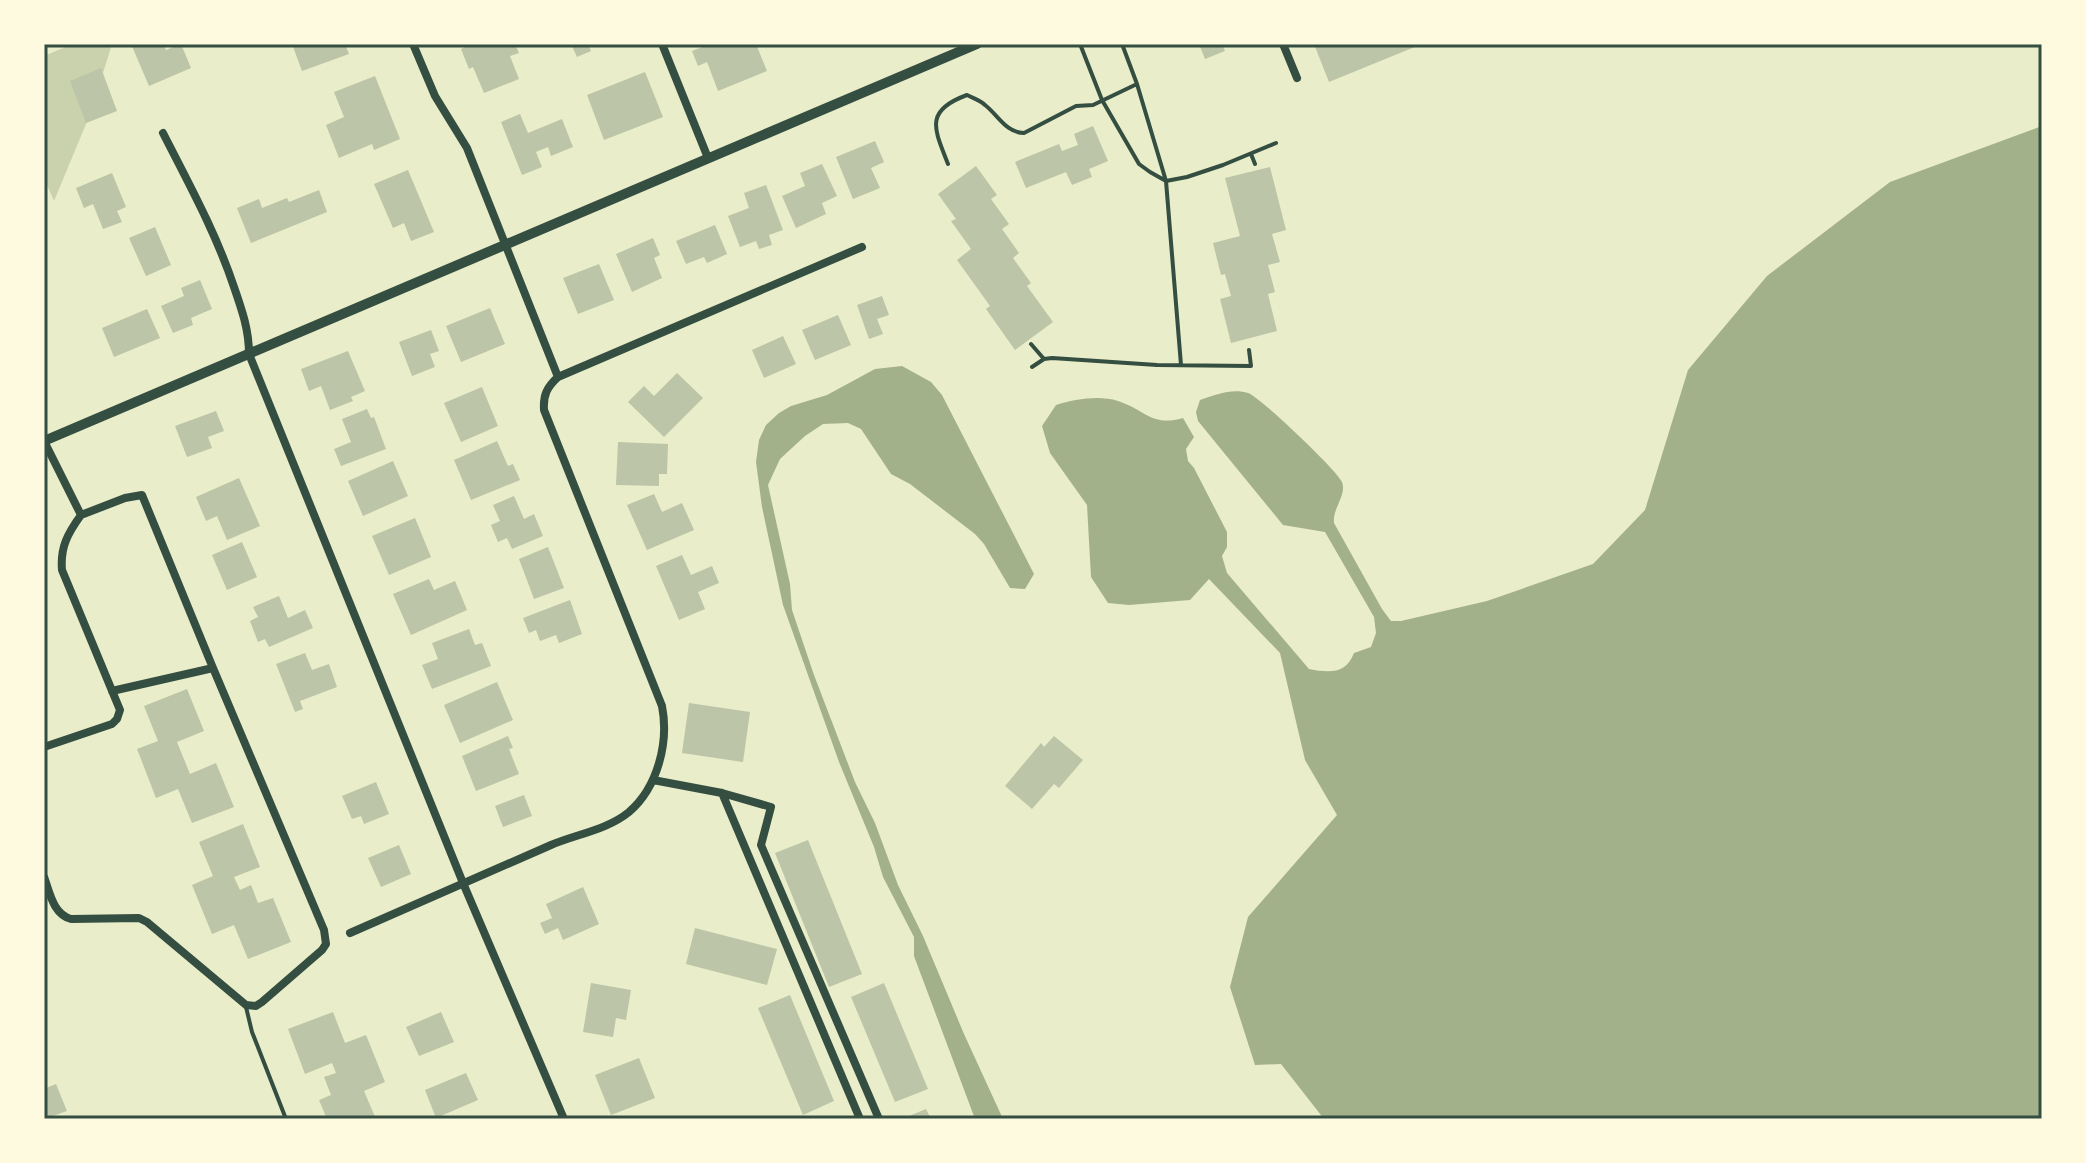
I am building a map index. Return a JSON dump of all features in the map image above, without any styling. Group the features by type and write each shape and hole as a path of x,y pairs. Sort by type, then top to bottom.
{"street":[{"path":"413,44 435,96 467,148 558,377"},
{"path":"662,44 708,158"},
{"path":"81,515 44,441 977,44"},
{"path":"1283,44 1297,78"},
{"path":"163,133 200,204 225,262 249,332 249,354 463,883 564,1119"},
{"path":"350,933 565,840 609,825 637,804 653,780 664,741 662,706 544,410 545,392 549,384 558,377 862,247"},
{"path":"44,747 112,724 117,719 120,710 62,570 61,557 64,542 81,515 125,498 142,495 327,937 326,944 262,1002 256,1006 246,1005 139,918 64,917 57,910 44,877"},
{"path":"112,691 213,668"},
{"path":"653,780 722,793 771,807 761,845 879,1119"},
{"path":"722,793 860,1119"}],"lane":[{"path":"1080,44 1102,100 1139,164 1166,181 1200,174 1276,143"},
{"path":"1122,44 1166,181 1181,365"},
{"path":"948,164 935,130 935,119 942,109 956,99 967,95 979,100 1009,130 1024,133 1076,106 1087,107 1137,84"},
{"path":"1251,154 1255,164"},
{"path":"1031,344 1044,359"},
{"path":"1032,367 1044,359 1251,366 1249,350"},
{"path":"246,1005 252,1032 286,1119"}],"shaded area":[{"path":"73,44 112,44 91,112 54,201 44,178 44,56"},
{"path":"2042,126 2042,1119 1324,1119 1281,1064 1255,1065 1230,987 1248,917 1337,815 1305,760 1280,653 1209,579 1190,600 1129,605 1108,603 1091,577 1087,505 1050,453 1042,426 1056,405 1103,398 1118,401 1156,419 1183,418 1194,437 1186,449 1188,461 1227,532 1227,547 1222,556 1227,573 1309,669 1336,670 1347,665 1354,653 1371,647 1376,633 1374,617 1325,532 1283,525 1198,421 1196,412 1200,400 1230,392 1248,393 1282,420 1337,475 1343,487 1334,523 1391,621 1487,601 1593,564 1645,510 1688,370 1767,276 1890,182"},
{"path":"902,366 931,382 942,395 1034,574 1025,589 1010,588 975,534 910,484 891,474 861,429 848,423 823,424 805,436 780,459 768,485 790,584 792,610 814,675 898,885 1003,1119 975,1119 914,956 914,937 883,877 783,605 762,507 756,462 759,440 766,425 791,406 827,395 875,369"}],"building":[{"path":"131,44 163,44 166,50 181,44 191,68 149,86"},
{"path":"292,44 345,44 349,54 302,71"},
{"path":"472,44 515,44 519,53 510,56 519,79 484,93 461,49"},
{"path":"571,44 588,44 591,51 577,57"},
{"path":"710,44 756,44 767,71 718,91 707,62 698,66 692,51"},
{"path":"1199,44 1222,44 1225,51 1205,59"},
{"path":"1314,44 1422,44 1329,82"},
{"path":"101,68 117,111 86,123 70,81"},
{"path":"645,72 663,117 604,140 587,95"},
{"path":"375,76 400,139 374,150 372,144 339,158 326,125 344,117 334,92"},
{"path":"520,114 528,133 562,119 573,147 551,156 548,147 536,152 542,167 522,175 501,122"},
{"path":"1093,126 1108,161 1089,169 1092,177 1072,185 1066,172 1026,188 1015,162 1059,144 1062,151 1078,145 1074,134"},
{"path":"875,141 884,162 871,168 880,188 853,199 836,157"},
{"path":"822,164 837,196 822,203 826,214 796,228 782,196 805,186 800,173"},
{"path":"976,166 997,195 991,199 1009,224 1002,229 1019,253 1013,258 1031,283 1027,286 1053,322 1015,350 986,309 990,306 957,260 971,249 951,221 956,219 938,194"},
{"path":"1270,167 1286,230 1272,234 1280,262 1268,265 1275,292 1268,294 1277,331 1231,343 1220,299 1231,296 1225,274 1221,275 1213,243 1240,236 1225,178"},
{"path":"408,170 434,232 411,241 404,223 393,228 374,184"},
{"path":"112,173 126,207 117,211 122,222 103,229 93,204 84,208 76,188"},
{"path":"766,185 783,230 769,235 772,245 759,249 756,241 740,247 728,216 749,208 744,193"},
{"path":"319,190 327,212 251,243 237,208 259,199 262,208 287,198 289,202"},
{"path":"715,225 727,254 707,263 704,257 686,264 676,241"},
{"path":"155,227 171,265 146,276 129,238"},
{"path":"653,238 660,255 654,258 662,278 632,292 616,254"},
{"path":"599,264 614,300 578,314 563,278"},
{"path":"200,280 212,309 191,318 193,325 173,333 161,306 184,296 181,288"},
{"path":"882,296 889,315 877,319 883,334 869,339 857,305"},
{"path":"490,308 505,344 461,362 446,326"},
{"path":"147,309 160,338 114,357 102,328"},
{"path":"838,315 851,345 815,360 802,330"},
{"path":"431,330 439,351 430,354 435,367 412,376 399,342"},
{"path":"783,336 796,364 764,378 752,350"},
{"path":"348,351 365,391 351,397 353,401 330,410 321,386 309,391 301,369"},
{"path":"677,373 703,398 664,437 628,402 644,386 654,396"},
{"path":"482,387 498,426 461,442 444,403"},
{"path":"367,409 371,418 374,417 386,449 341,466 334,449 351,442 342,419"},
{"path":"216,411 224,431 208,437 212,448 187,457 175,426"},
{"path":"497,441 508,466 513,464 520,480 471,500 454,460"},
{"path":"618,442 668,444 667,474 659,474 659,486 616,485"},
{"path":"393,461 408,496 363,516 348,481"},
{"path":"239,478 260,526 227,540 217,516 206,521 196,497"},
{"path":"654,494 662,512 682,503 694,530 647,550 627,505"},
{"path":"514,496 524,519 534,514 543,536 512,549 507,538 498,542 491,525 500,521 493,505"},
{"path":"415,518 431,557 389,575 372,536"},
{"path":"242,542 257,577 227,590 212,555"},
{"path":"548,547 564,588 534,599 519,559"},
{"path":"682,555 691,575 712,566 719,583 698,592 705,609 679,620 656,566"},
{"path":"429,579 434,590 455,581 467,610 411,635 393,594"},
{"path":"279,596 288,618 305,610 313,628 269,647 265,639 258,642 250,621 258,617 253,607"},
{"path":"570,600 582,634 559,643 556,635 540,641 536,630 529,633 523,618"},
{"path":"469,629 475,645 482,643 491,666 432,689 422,665 438,659 432,643"},
{"path":"305,653 312,670 329,664 337,687 300,701 303,709 295,712 276,664"},
{"path":"497,682 513,720 460,743 444,705"},
{"path":"187,689 204,731 177,742 190,774 216,763 234,807 192,823 178,789 156,798 137,749 158,741 144,706"},
{"path":"689,703 750,712 743,762 682,753"},
{"path":"508,736 513,748 509,749 519,774 476,791 462,756"},
{"path":"1054,736 1083,760 1059,788 1054,784 1032,809 1005,786 1041,743 1044,747"},
{"path":"376,782 389,814 364,824 361,816 352,819 342,796"},
{"path":"524,795 532,816 503,827 495,806"},
{"path":"243,824 260,867 234,877 240,890 251,885 258,903 273,898 291,942 248,959 234,925 212,934 192,885 213,876 199,842"},
{"path":"808,840 862,974 829,987 775,853"},
{"path":"399,845 411,874 381,887 368,858"},
{"path":"583,887 599,924 563,940 558,928 545,934 540,923 552,918 546,904"},
{"path":"695,928 777,949 767,985 686,964"},
{"path":"591,983 631,990 626,1020 616,1018 613,1037 583,1032"},
{"path":"884,983 928,1089 895,1102 851,997"},
{"path":"790,995 834,1101 803,1115 758,1008"},
{"path":"333,1012 345,1043 366,1035 385,1082 364,1091 376,1119 327,1119 319,1100 331,1095 324,1077 336,1073 332,1063 305,1074 288,1029"},
{"path":"441,1012 454,1042 419,1056 406,1027"},
{"path":"639,1058 655,1098 611,1115 595,1075"},
{"path":"466,1073 478,1100 436,1118 425,1090"},
{"path":"44,1083 46,1088 56,1084 67,1111 44,1119"},
{"path":"926,1109 931,1119 902,1119"}]}
